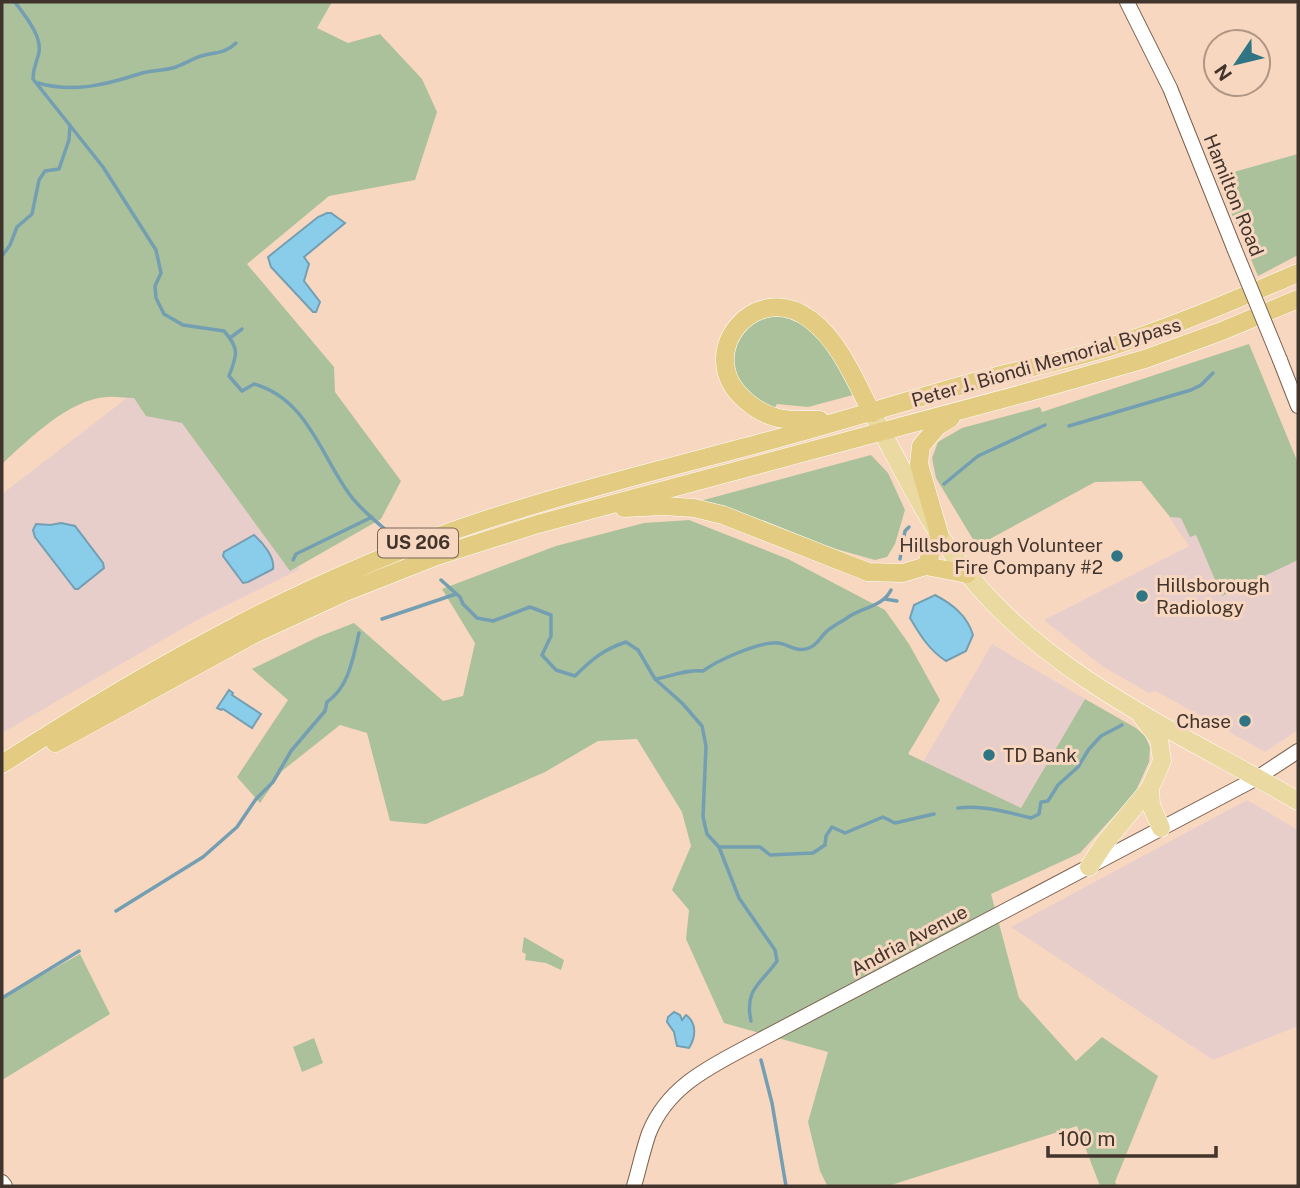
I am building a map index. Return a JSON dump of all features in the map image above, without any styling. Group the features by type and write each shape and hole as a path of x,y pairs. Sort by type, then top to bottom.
{"highway":[{"name":"Peter J. Biondi Memorial Bypass","path":"872,413 1105,348 1214,309 1298,273"},
{"name":"Peter J. Biondi Memorial Bypass","path":"883,432 1145,359 1298,299"},
{"path":"849,419 778,418 751,405 738,394 729,380 725,366 725,349 738,323 749,314 780,307 808,318 830,338 872,413"},
{"path":"926,566 939,533 919,464 921,446 938,426 967,408"},
{"name":"US 206","path":"2,764 197,646 302,594 418,543 483,520 872,413"},
{"name":"US 206","path":"2,770 319,603 437,556 593,509 883,432"},
{"path":"593,509 663,506 694,508 723,516 868,572 903,573 926,566 967,574"}],"main road":[{"path":"872,413 939,533 967,574 1008,619 1070,670 1298,802"},
{"path":"1089,867 1104,844 1150,788 1162,761 1159,739 1147,721 1132,707"},
{"path":"1150,788 1151,805 1161,828"}],"street":[{"name":"Hamilton Road","path":"1128,2 1170,88 1298,406"},
{"path":"1257,778 1298,751"},
{"name":"Andria Avenue","path":"634,1186 654,1124 667,1102 691,1079 1257,778"},
{"path":"2,1182 5,1186"}],"shaded area":[{"path":"157,375 300,569 197,620 2,733 2,494"},
{"path":"1298,465 1298,730 1265,752 1156,691 1149,693 1102,666 1044,620 1189,546 1169,517"},
{"path":"992,644 1085,699 1021,808 923,762"},
{"path":"1247,800 1298,830 1298,1026 1213,1060 1011,927"}],"green space":[{"path":"2,2 332,2 317,28 348,43 380,34 422,79 437,112 415,180 329,196 247,264 334,367 335,392 401,481 381,519 290,571 182,423 146,416 134,398 107,397 78,405 50,422 2,464"},
{"path":"1298,154 1298,255 1258,276 1216,177"},
{"path":"760,316 795,317 826,342 853,395 808,407 777,404 774,409 756,403 732,377 733,341"},
{"path":"1249,344 1298,463 1298,560 1222,596 1196,535 1190,537 1181,518 1170,517 1141,481 1095,482 977,546 936,478 932,458 938,442 962,428 1040,407 1042,412"},
{"path":"871,455 888,473 905,510 895,544 887,557 875,560 836,549 700,501"},
{"path":"689,520 788,559 885,610 909,644 940,700 908,754 1021,808 1085,699 1145,736 1150,747 1149,762 1135,793 1080,853 991,894 1019,998 1076,1061 1102,1037 1158,1076 1115,1182 1117,1186 1100,1186 1077,1126 888,1186 827,1185 820,1171 808,1122 828,1052 724,1023 686,939 689,910 672,890 691,846 682,812 637,739 598,741 545,772 426,824 390,821 367,733 340,725 282,771 260,803 237,777 288,700 252,669 354,623 443,701 463,696 475,643 442,589 556,546 644,523"},
{"path":"524,937 564,960 561,970 546,963 525,960 526,954 522,952"},
{"path":"80,954 110,1014 2,1080 2,998"},
{"path":"314,1038 323,1063 302,1072 293,1047"}],"water":[{"path":"327,213 345,223 304,257 309,264 304,281 320,302 316,312 313,312 271,267 268,257 318,217"},
{"path":"61,523 75,526 103,563 104,568 78,589 75,589 35,537 33,530 36,524"},
{"path":"254,535 270,555 273,569 243,583 223,556 224,552"},
{"path":"935,595 958,611 973,635 966,651 946,661 930,647 910,618 914,605"},
{"path":"229,690 232,695 261,714 252,728 223,709 217,708"},
{"path":"674,1012 680,1015 682,1020 686,1015 694,1026 689,1048 677,1046 674,1032 667,1022"}],"waterway":[{"path":"15,2 38,39 39,52 33,79 103,167 156,250 161,273 155,286 156,298 164,314 183,325 224,331 235,348 234,363 229,376 242,391 254,384 272,391 287,402 311,430 350,495 389,533"},
{"path":"38,83 64,87 101,84 176,67 201,56 224,51 236,43"},
{"path":"2,256 17,227 32,214 39,180 45,171 59,169 69,140 70,125"},
{"path":"230,338 242,329"},
{"path":"1069,426 1191,390 1201,385 1213,373"},
{"path":"944,484 978,456 1045,425"},
{"path":"293,560 296,554 372,517"},
{"path":"900,559 905,531 909,527"},
{"path":"441,580 460,597 477,618 493,621 530,607 551,615 551,636 542,655 556,670 575,676 598,656 626,642 638,650 655,679 682,703 702,726 706,746 703,817 707,834 719,847 739,898 775,950 777,961 752,994 749,1010 751,1021"},
{"path":"656,679 703,671 737,653 765,644 778,643 799,649 809,648 829,630 852,615 877,604 891,590"},
{"path":"382,619 456,594"},
{"path":"885,599 897,601"},
{"path":"116,911 203,857 237,827 256,799 273,782 291,751 325,711 327,702 340,688 349,671 359,633"},
{"path":"958,808 986,808 1031,818 1039,814 1041,802 1048,801 1058,785 1078,767 1101,736 1122,725"},
{"path":"720,847 760,847 770,855 813,853 825,845 826,836 832,827 845,833 883,817 895,823 934,814"},
{"path":"2,998 79,951"},
{"path":"761,1060 772,1103 786,1186"}],"place":[{"name":"Hillsborough Volunteer Fire Company #2","path":"1117,556"},
{"name":"Hillsborough Radiology","path":"1142,596"},
{"name":"Chase","path":"1245,721"},
{"name":"TD Bank","path":"989,755"}]}
